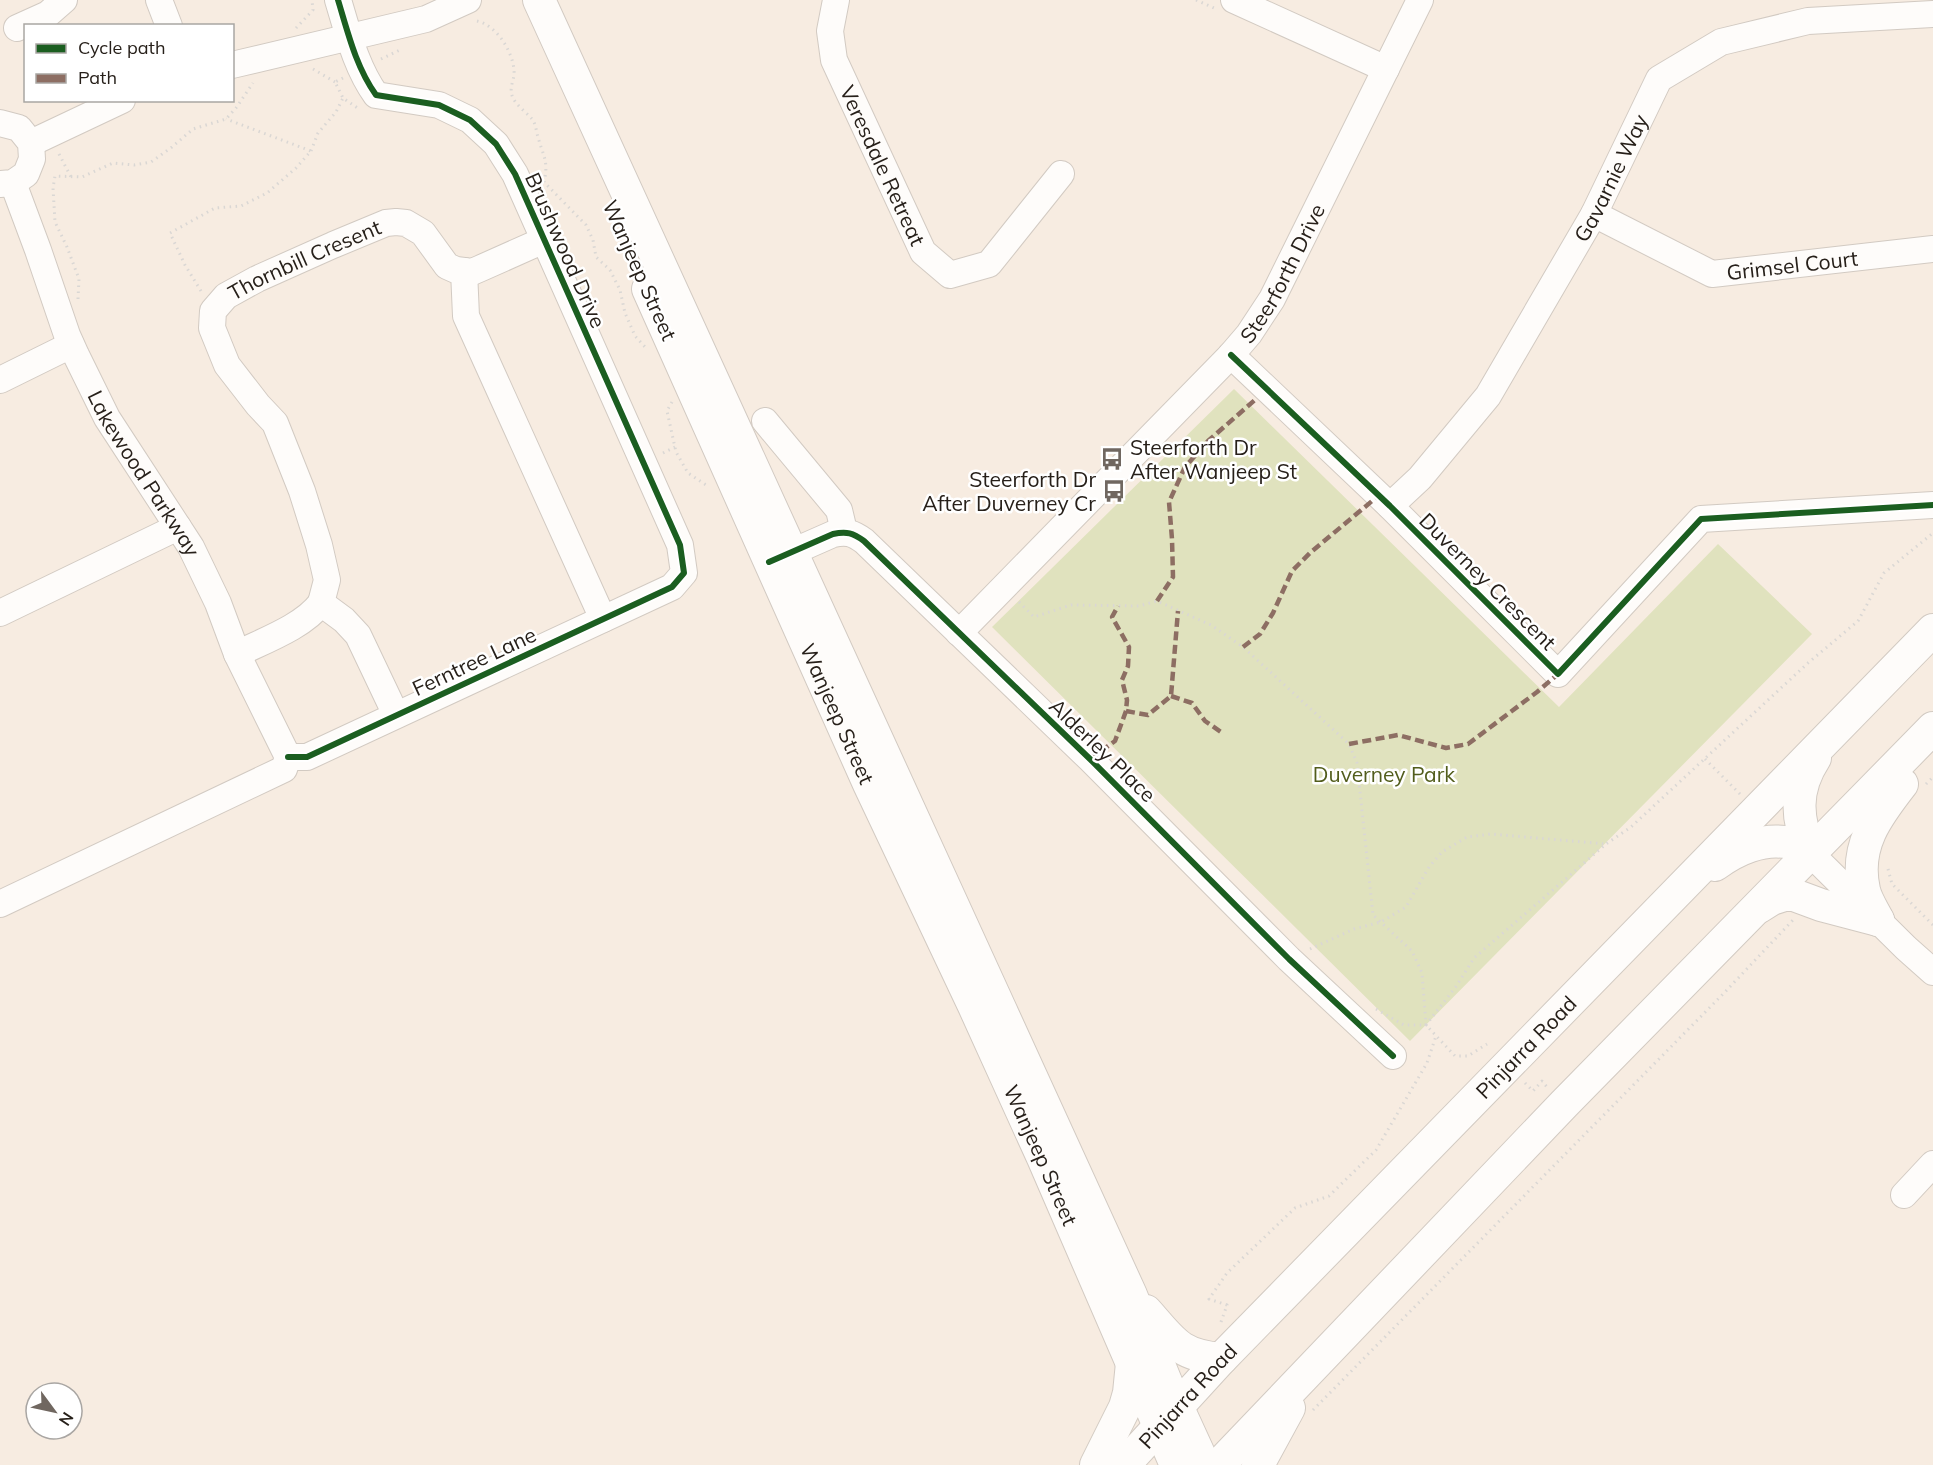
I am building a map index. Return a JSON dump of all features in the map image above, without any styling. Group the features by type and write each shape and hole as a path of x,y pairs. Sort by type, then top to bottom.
{"main road":[{"name":"Wanjeep Street","path":"520,0 780,557 1054,1154 1131,1295 1168,1417"},
{"name":"Wanjeep Street","path":"539,0 780,557"},
{"name":"Pinjarra Road","path":"1124,1465 1221,1359 1933,630"},
{"path":"1219,1465 1564,1104 1933,728"},
{"path":"1811,854 1803,837 1801,822 1802,783 1806,771 1826,739"},
{"path":"1878,920 1864,891 1860,863 1868,834 1880,812 1910,774 1933,739"},
{"path":"1675,893 1747,846 1788,843 1811,854"},
{"path":"1757,908 1772,899 1794,895 1821,905 1878,920"},
{"name":"Wanjeep Street","path":"1054,1154 1132,1362 1168,1417"},
{"path":"1131,1295 1181,1349 1200,1357 1221,1359"},
{"path":"1258,1465 1280,1422 1323,1354"},
{"path":"1096,1465 1125,1407 1129,1393 1132,1362"},
{"path":"1168,1417 1176,1465"},
{"path":"1168,1417 1204,1465"}],"street":[{"path":"26,24 48,14 64,0"},
{"path":"159,0 168,24"},
{"name":"Brushwood Drive","path":"338,0 365,80 376,95 440,105 470,120 496,144 515,174 680,545 684,573 672,587"},
{"path":"234,65 426,19 468,0"},
{"name":"Veresdale Retreat","path":"836,0 830,31 834,60 924,252 950,275 989,264 1062,174"},
{"path":"1234,0 1386,69"},
{"name":"Steerforth Drive","path":"959,633 1249,334 1272,299 1420,0"},
{"name":"Gavarnie Way","path":"1390,506 1420,478 1488,396 1594,214 1659,79 1722,42 1808,21 1933,14"},
{"path":"17,28 24,25"},
{"path":"31,143 118,102"},
{"path":"0,123 19,128 31,143 32,159 26,174 6,184"},
{"name":"Lakewood Parkway","path":"6,184 71,345 107,418 191,547 218,603 237,654 288,757"},
{"name":"Grimsel Court","path":"1594,214 1712,274 1933,249"},
{"name":"Thornbill Cresent","path":"321,603 327,580 320,544 302,491 275,423 227,365 212,328 213,311 226,296 257,279 365,232 396,222 406,223 423,233 447,266 465,271"},
{"path":"544,240 472,272 465,271 466,316 603,619"},
{"path":"0,380 71,345"},
{"name":"Duverney Crescent","path":"1231,355 1390,506 1558,674 1701,519 1933,505"},
{"path":"765,421 839,510 844,531 780,557"},
{"path":"0,613 178,527"},
{"name":"Alderley Place","path":"844,531 864,541 1090,759 1289,959 1393,1056"},
{"name":"Ferntree Lane","path":"288,757 307,757 672,587"},
{"path":"237,654 304,620 315,612 321,603 344,620 358,635 396,715"},
{"path":"0,904 284,769 288,757"},
{"path":"1811,854 1933,972"},
{"path":"1904,1195 1933,1164"}],"path":[{"path":"296,34 295,29 313,10 312,0"},
{"path":"309,67 335,81"},
{"path":"78,301 79,279 55,222 52,188 55,176 82,177 112,163 134,165 151,162 193,129 226,119 256,80"},
{"path":"213,311 185,265 170,233 215,208 241,206 267,193 296,168 311,151 318,133 336,112 343,98"},
{"path":"226,119 311,151"},
{"path":"1426,1025 1457,985 1474,958 1606,844 1631,827 1808,663 1858,621 1884,573 1933,533"},
{"path":"1005,587 1034,617 1071,605 1139,606 1157,601 1211,625 1243,647 1348,744 1358,763 1373,915 1412,951 1422,974 1426,1025 1455,1056 1468,1056 1487,1044"},
{"path":"1705,759 1744,797"},
{"path":"1920,790 1933,777"},
{"path":"1289,959 1354,929 1381,922 1406,907 1429,867 1442,852 1467,837 1491,834 1606,844"},
{"path":"1886,863 1892,884 1933,926"},
{"path":"1312,1411 1795,918"},
{"path":"1221,1323 1227,1305 1209,1299 1216,1287 1227,1273 1295,1208 1329,1196 1376,1150 1427,1063 1436,1036"},
{"path":"1524,1082 1533,1091 1542,1081 1553,1093"}],"green space":[{"name":"Duverney Park","path":"1234,389 1559,707 1718,544 1812,634 1410,1041 992,627"}],"marked path":[{"path":"1157,601 1173,577 1169,502 1185,467 1208,441 1256,399"},
{"path":"1243,647 1260,634 1273,613 1292,571 1311,552 1378,496"},
{"path":"1090,759 1115,741 1126,711 1127,700 1122,680 1128,666 1129,647 1112,617 1118,606"},
{"path":"1126,711 1148,715 1171,696 1178,611"},
{"path":"1349,744 1398,735 1446,748 1468,744 1558,674"},
{"path":"1171,696 1192,703 1205,721 1221,732"}],"cycle path":[{"path":"288,757 307,757 672,587 684,573 680,545 515,174 496,144 470,120 439,105 376,95 358,61 338,0"},
{"path":"1231,355 1390,506 1558,674 1701,519 1933,505"},
{"path":"769,562 833,534 850,533 864,541 1090,759 1289,959 1393,1056"}],"place":[{"name":"Steerforth Dr After Wanjeep St","path":"1112,459"},
{"name":"Steerforth Dr After Duverney Cr","path":"1114,491"}]}
